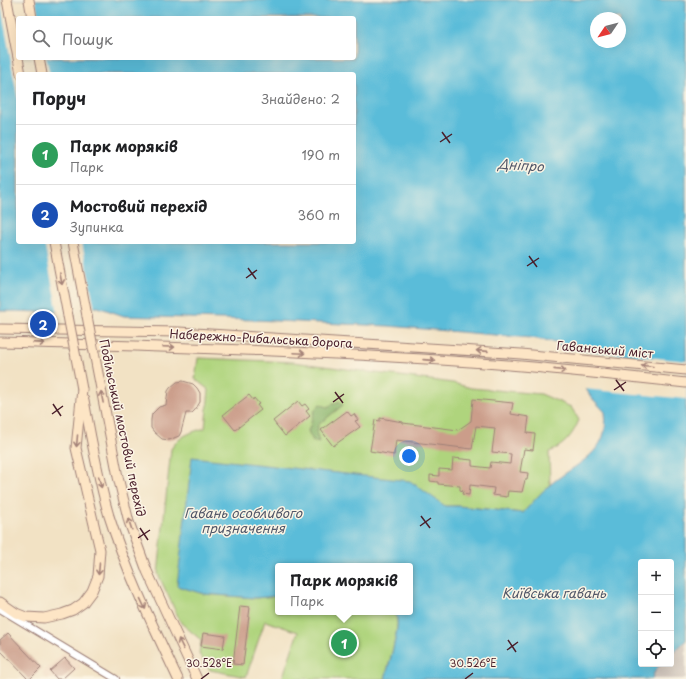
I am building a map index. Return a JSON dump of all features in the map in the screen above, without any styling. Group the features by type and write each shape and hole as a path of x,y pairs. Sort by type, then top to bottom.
{"main road":[{"path":"7,0 16,48"},
{"path":"29,0 32,16"},
{"path":"18,60 21,72"},
{"path":"39,60 42,72"},
{"path":"54,244 98,472 109,516 141,600 178,679"},
{"name":"Подільський мостовий перехід","path":"73,244 118,477 129,522 147,571 198,679"},
{"name":"Набережно-Рибальська дорога","path":"0,329 178,332 521,354"},
{"name":"Набережно-Рибальська дорога","path":"0,342 192,348 522,366"},
{"name":"Гаванський міст","path":"521,354 686,370"},
{"name":"Гаванський міст","path":"522,366 686,383"},
{"path":"0,602 16,613 26,617 44,618 56,615 73,610 83,603 92,591 98,576 100,550 76,448 82,389"}],"street":[{"path":"0,609 116,679"}],"shaded area":[{"path":"686,640 686,679 652,679 655,670 658,667 674,667 674,652"},
{"path":"65,652 80,663 80,668 67,679 47,679 42,673"}],"green space":[{"path":"198,358 293,362 453,383 471,388 541,394 571,407 579,420 574,430 564,443 549,452 550,484 523,513 445,506 433,499 178,586 204,594 255,598 275,596 275,615 395,615 397,618 395,640 385,679 282,679 298,632 265,621 246,677 210,670 199,654 201,640 181,623 158,574 171,449 178,441 190,433 205,428 209,390 195,379"},
{"path":"339,401 343,405 318,425 317,435 319,442 313,441 308,431 315,410 320,404 327,407"}],"water":[{"path":"0,0 686,0 686,640 674,652 674,559 638,559 638,667 658,667 655,670 652,679 385,679 395,640 397,620 394,615 413,615 413,563 275,563 275,596 255,598 204,594 177,586 192,457 410,481 445,506 523,513 547,487 590,456 603,438 605,412 591,397 556,342 531,338 388,326 124,316 98,307 48,312 0,311"}],"pier":[{"path":"0,0 35,0 39,16 16,16 16,60 46,60 50,72 16,72 16,90"},
{"path":"44,244 82,244 95,310 58,313"},
{"path":"559,348 686,361 686,399 584,389"}],"building":[{"path":"183,381 193,384 197,388 200,393 200,402 192,413 186,413 179,436 169,440 162,439 151,428 152,414 159,407 166,405 168,391 170,388 177,382"},
{"path":"249,395 259,404 257,405 261,410 235,430 223,415"},
{"path":"473,399 513,403 511,414 529,417 527,433 535,434 533,450 524,449 520,472 528,473 522,492 508,491 507,497 493,495 494,488 470,485 469,495 462,494 463,491 460,490 460,486 438,484 438,482 430,481 430,475 439,476 439,469 452,470 453,458 472,460 472,466 490,468 491,462 510,464 511,454 492,452 495,428 476,426 472,449 396,440 394,455 370,451 375,420 380,421 380,418 403,423 458,430 471,421"},
{"path":"298,401 302,406 305,404 309,409 306,411 310,416 285,436 273,421"},
{"path":"347,411 351,416 354,414 358,420 355,421 360,427 333,446 321,430"},
{"path":"240,606 250,607 243,665 233,664"},
{"path":"8,633 41,668 30,679 28,679 0,650 0,640"},
{"path":"203,633 225,636 223,649 201,646"},
{"path":"65,658 74,668 62,679 57,679 50,671"}],"place":[{"name":"Мостовий перехід","path":"43,324"},
{"name":"Парк моряків","path":"344,643"}],"water label":[{"name":"Дніпро","path":"521,165"},
{"name":"Гавань особливого призначення","path":"243,520"},
{"name":"Київська гавань","path":"554,593"}]}
